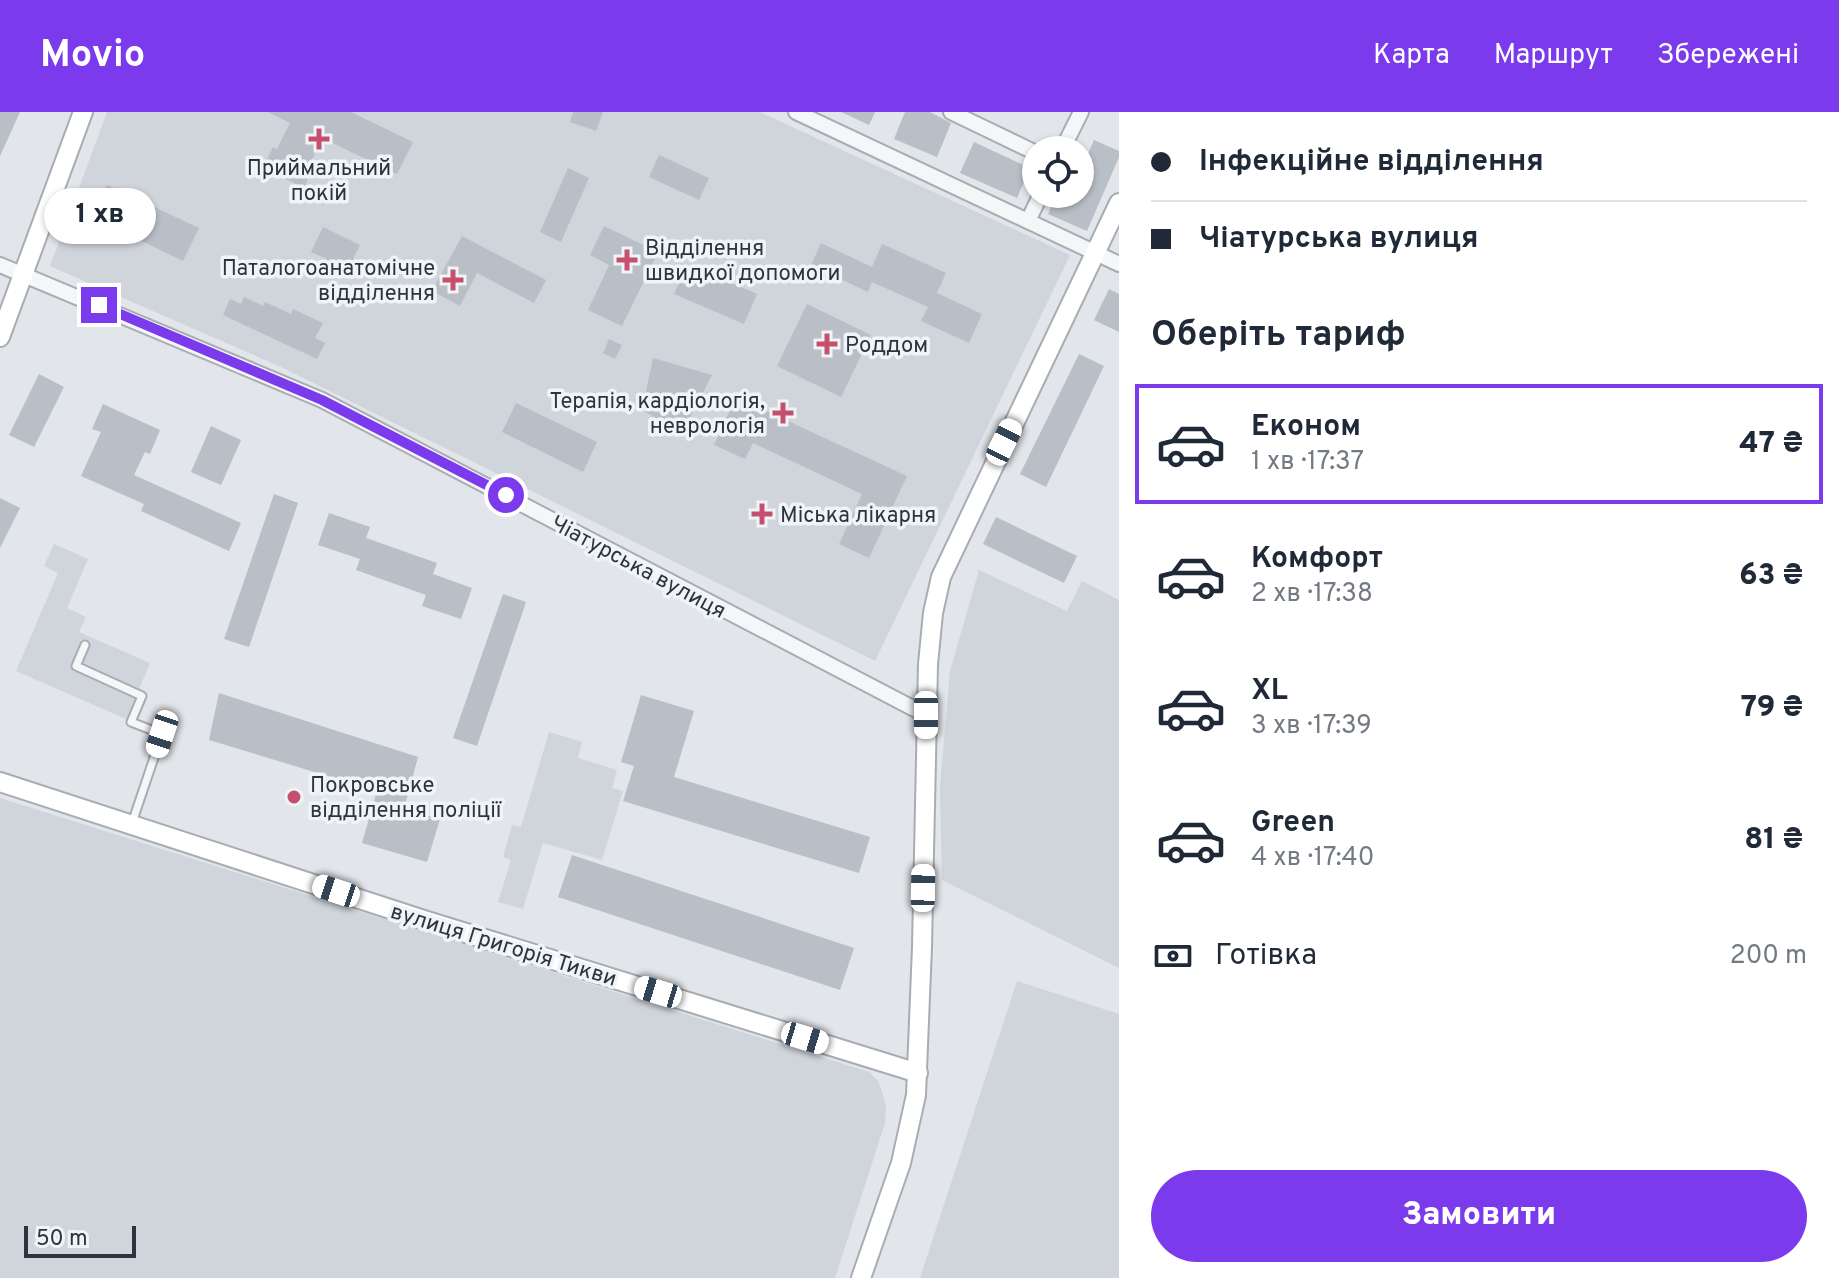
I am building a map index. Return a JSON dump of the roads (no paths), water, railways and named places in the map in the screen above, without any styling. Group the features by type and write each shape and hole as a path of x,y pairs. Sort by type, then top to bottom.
{"street":[{"path":"0,337 83,112"},
{"path":"796,112 1119,264"},
{"path":"951,112 1022,146"},
{"path":"1069,136 1081,112"},
{"path":"861,1278 901,1163 913,1115 918,1073 926,715 933,613 941,577 1119,203"},
{"path":"1028,221 1034,208"},
{"name":"Чіатурська вулиця","path":"0,265 322,400 926,715"},
{"name":"вулиця Григорія Тикви","path":"0,782 409,915 918,1073"}],"lane":[{"path":"85,645 76,666 142,696 131,722 162,734 132,825"}],"place":[{"name":"Приймальний покій","path":"319,139"},
{"name":"Відділення швидкої допомоги","path":"627,260"},
{"name":"Паталогоанатомічне відділення","path":"453,280"},
{"name":"Роддом","path":"827,344"},
{"name":"Терапія, кардіологія, неврологія","path":"783,413"},
{"name":"Мiська лiкарня","path":"762,514"},
{"name":"Покровське відділення поліції","path":"294,797"}]}
